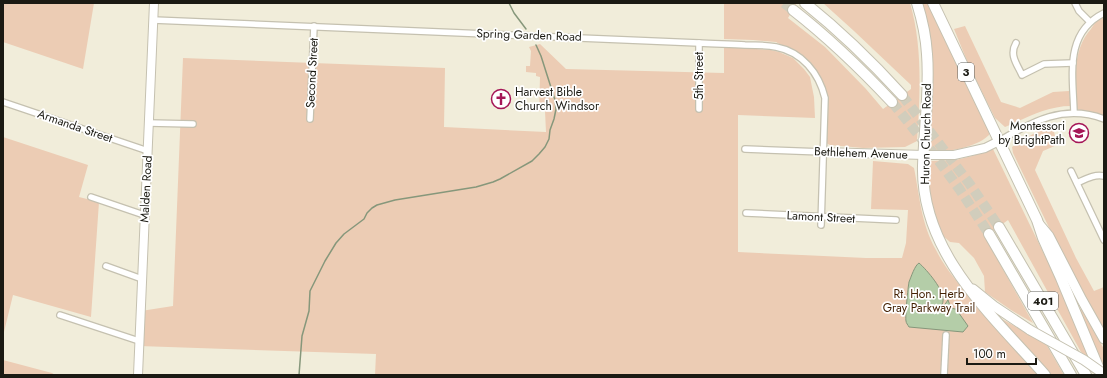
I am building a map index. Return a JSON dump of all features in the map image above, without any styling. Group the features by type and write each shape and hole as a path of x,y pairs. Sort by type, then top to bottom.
{"highway":[{"path":"805,3 837,30 902,95"},
{"name":"Huron Church Road","path":"917,3 925,41 927,60 923,166 927,201 932,220 943,249 966,283"},
{"name":"3","path":"933,3 1037,220"},
{"path":"793,10 838,48 892,102"},
{"path":"1037,220 1042,238 1062,278 1103,375"},
{"name":"401","path":"999,226 1086,375"},
{"name":"401","path":"989,234 1071,375"},
{"path":"966,283 979,301 1045,375"}],"main road":[{"name":"Malden Road","path":"138,375 154,3"},
{"name":"Bethlehem Avenue","path":"823,152 924,155 959,154 985,148 999,142"},
{"name":"3","path":"1037,220 1049,236 1078,294 1104,339"},
{"name":"Huron Church Road","path":"966,283 994,306 1030,330 1084,360 1103,375"}],"street":[{"path":"1075,3 1079,11 1090,22"},
{"path":"1074,113 1074,52 1080,34 1090,22 1104,13"},
{"name":"Spring Garden Road","path":"153,20 699,43 777,48 787,50 803,60 814,72 818,78 825,98 821,225"},
{"name":"Second Street","path":"310,119 314,26"},
{"name":"5th Street","path":"699,43 699,109"},
{"path":"1016,43 1013,54 1022,75 1044,64 1073,63"},
{"name":"Armanda Street","path":"3,102 148,151"},
{"path":"999,142 1038,121 1061,114 1085,114 1104,118"},
{"path":"149,123 193,124"},
{"name":"Bethlehem Avenue","path":"745,149 823,152"},
{"path":"1072,171 1104,240"},
{"path":"1077,183 1093,176 1104,176"},
{"path":"91,197 144,215"},
{"name":"Lamont Street","path":"746,213 896,220"},
{"path":"106,266 142,279"},
{"path":"60,315 139,341"},
{"path":"944,375 946,335"}],"green space":[{"path":"3,3 94,3 83,69 3,42"},
{"path":"724,3 797,3 788,18 825,47 866,89 883,109 911,89 911,85 823,3 910,3 917,37 920,72 917,141 905,147 863,148 830,145 826,143 827,100 824,87 818,73 806,59 776,42 724,39"},
{"path":"920,3 927,3 989,130 989,135 970,146 946,151 932,150 930,147 931,81"},
{"path":"1104,16 1104,116 1076,109 1075,77 1080,47 1094,25"},
{"path":"965,26 1001,102 1020,108 1053,92 1069,91 1071,106 1045,110 1005,127 995,118 970,68 954,29"},
{"path":"540,44 566,69 724,73 724,47 771,50 793,58 810,77 814,97 815,118 738,115 738,252 866,258 902,258 906,243 908,210 871,209 873,161 908,164 914,168 927,230 943,263 960,286 1038,375 375,375 376,354 139,346 141,311 173,306 183,58 445,68 444,127 546,132 545,111 539,111 540,77 536,76 536,73 526,72 526,66 530,66 531,51 529,47"},
{"path":"1052,123 1057,145 1043,151 1035,170 1076,258 1094,291 1104,287 1104,331 1068,265 1013,153 1012,147"},
{"path":"3,137 88,165 79,197 99,202 91,317 13,295 3,336"},
{"name":"Rt. Hon. Herb Gray Parkway Trail","path":"993,149 1063,293 1089,358 1081,352 1008,220 985,237 1033,323 985,292 984,276 974,258 959,243 950,242 942,235 935,219 929,190 927,163 930,161 956,160"},
{"path":"1081,309 1104,349 1104,367 1079,310"},
{"path":"1002,319 1046,344 1064,375 1051,375 1010,330"},
{"path":"3,360 52,373 55,375 3,375"}],"shaded area":[{"path":"919,263 935,281 943,297 942,304 934,311 934,313 941,310 948,300 950,306 956,309 968,326 963,332 909,327 906,322 906,318 909,282"}],"waterway":[{"path":"509,3 514,13 526,29"},
{"path":"299,375 302,336 309,311 310,291 336,243 344,234 364,219 372,208 395,200 476,187 493,182 532,161 545,147 549,139 556,109 555,100 536,45"}],"tunnel":[{"path":"784,3 793,10"},
{"path":"902,95 969,183 999,227"},
{"path":"892,102 933,153 989,234"}],"place":[{"name":"Harvest Bible Church Windsor","path":"501,99"},
{"name":"Montessori by BrightPath","path":"1079,133"}]}
